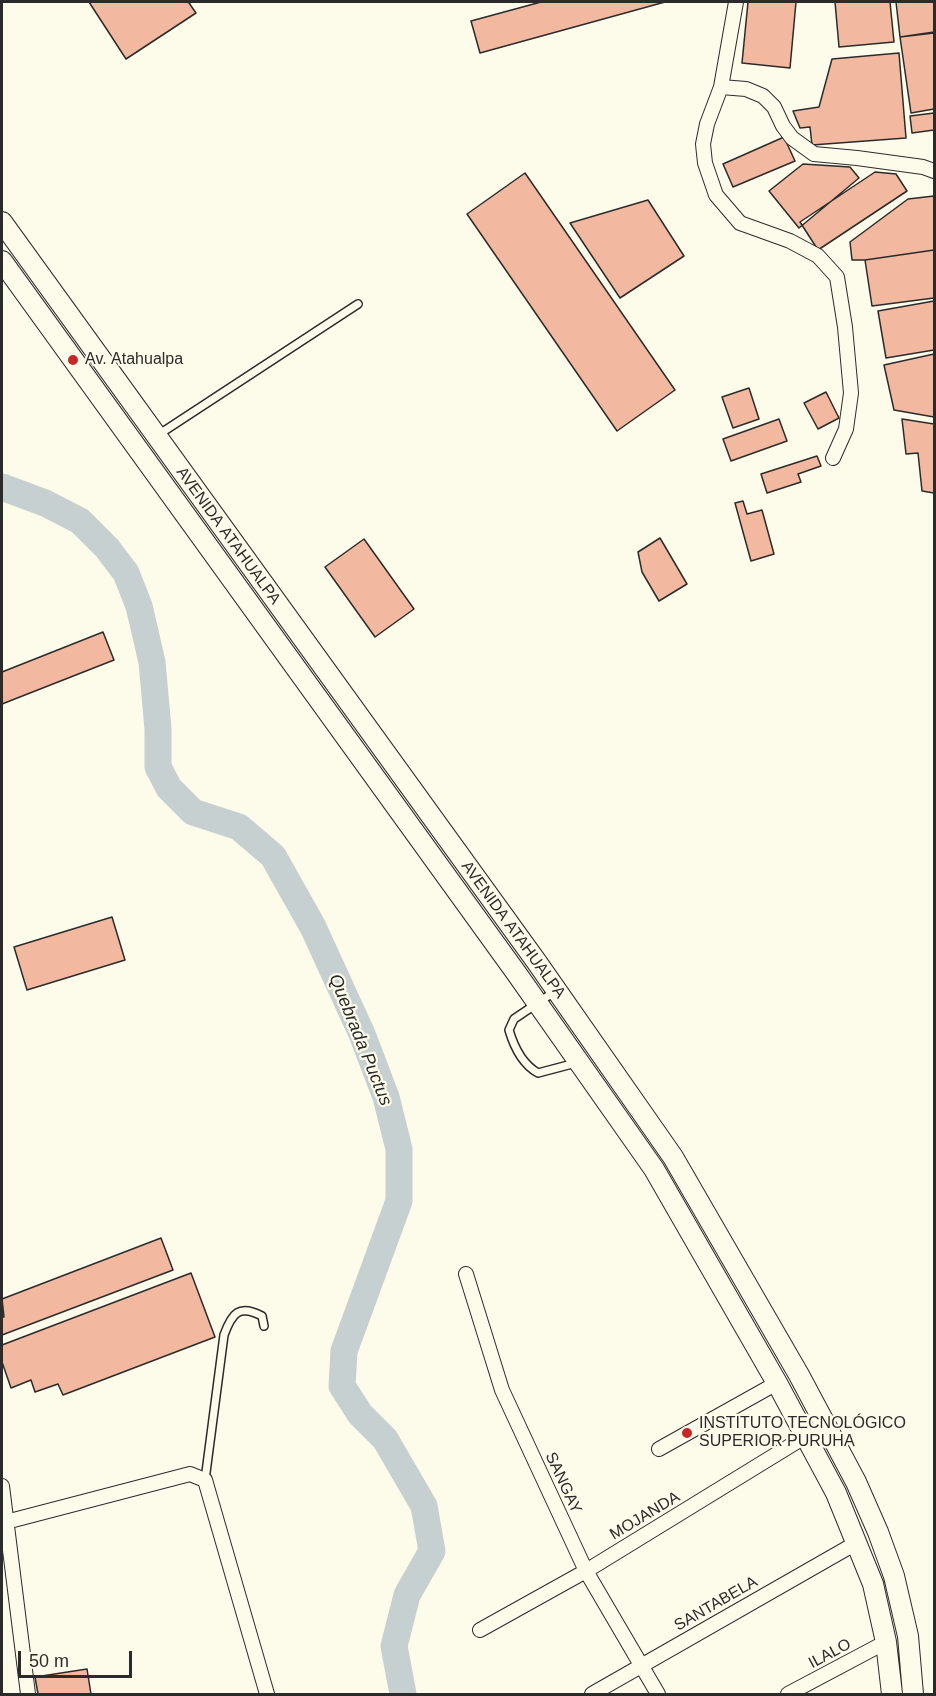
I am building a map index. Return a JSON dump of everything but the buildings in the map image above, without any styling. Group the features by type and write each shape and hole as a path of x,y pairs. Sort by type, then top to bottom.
{"main road":[{"name":"AVENIDA ATAHUALPA","path":"2,222 464,861 673,1157 799,1375 856,1482 894,1575 908,1636 913,1695"},
{"name":"AVENIDA ATAHUALPA","path":"2,261 538,1003 654,1169 777,1383 836,1493 858,1542 873,1584 886,1642 892,1695"},
{"path":"79,369 98,356"},
{"path":"322,704 340,691"},
{"path":"445,875 464,861"},
{"path":"583,1068 605,1060"},
{"path":"698,1246 717,1234"}],"street":[{"path":"736,2 721,87 707,124 703,144 705,163 716,195 740,223 790,241 818,256 837,277 845,327 851,393 846,429 833,458"},
{"path":"721,87 746,89 763,96 774,107 792,138 814,154 912,165 934,171"},
{"name":"SANGAY","path":"466,1274 501,1390 586,1571 658,1695"},
{"path":"659,1449 777,1383"},
{"name":"MOJANDA","path":"480,1630 586,1571 824,1425"},
{"path":"4,1523 190,1474 205,1480 267,1695"},
{"path":"2,1486 4,1523 27,1695"},
{"name":"SANTABELA","path":"592,1695 858,1542"},
{"name":"ILALO","path":"788,1695 886,1642"}],"lane":[{"path":"156,436 358,304"},
{"path":"556,990 514,1019 509,1030 513,1043 528,1068 538,1074 583,1068"},
{"path":"205,1480 225,1335 229,1321 238,1312 250,1310 262,1316 264,1326"}],"waterway":[{"name":"Quebrada Puctus","path":"2,487 45,503 80,521 107,548 126,573 139,606 152,662 158,729 158,767 169,788 193,812 239,827 273,856 313,927 362,1034 386,1097 399,1149 399,1201 344,1351 342,1386 360,1414 385,1439 424,1506 432,1551 407,1595 394,1646 403,1694"}],"place":[{"name":"Av. Atahualpa","path":"73,360"},
{"name":"INSTITUTO TECNOLÓGICO SUPERIOR PURUHA","path":"687,1433"}]}
